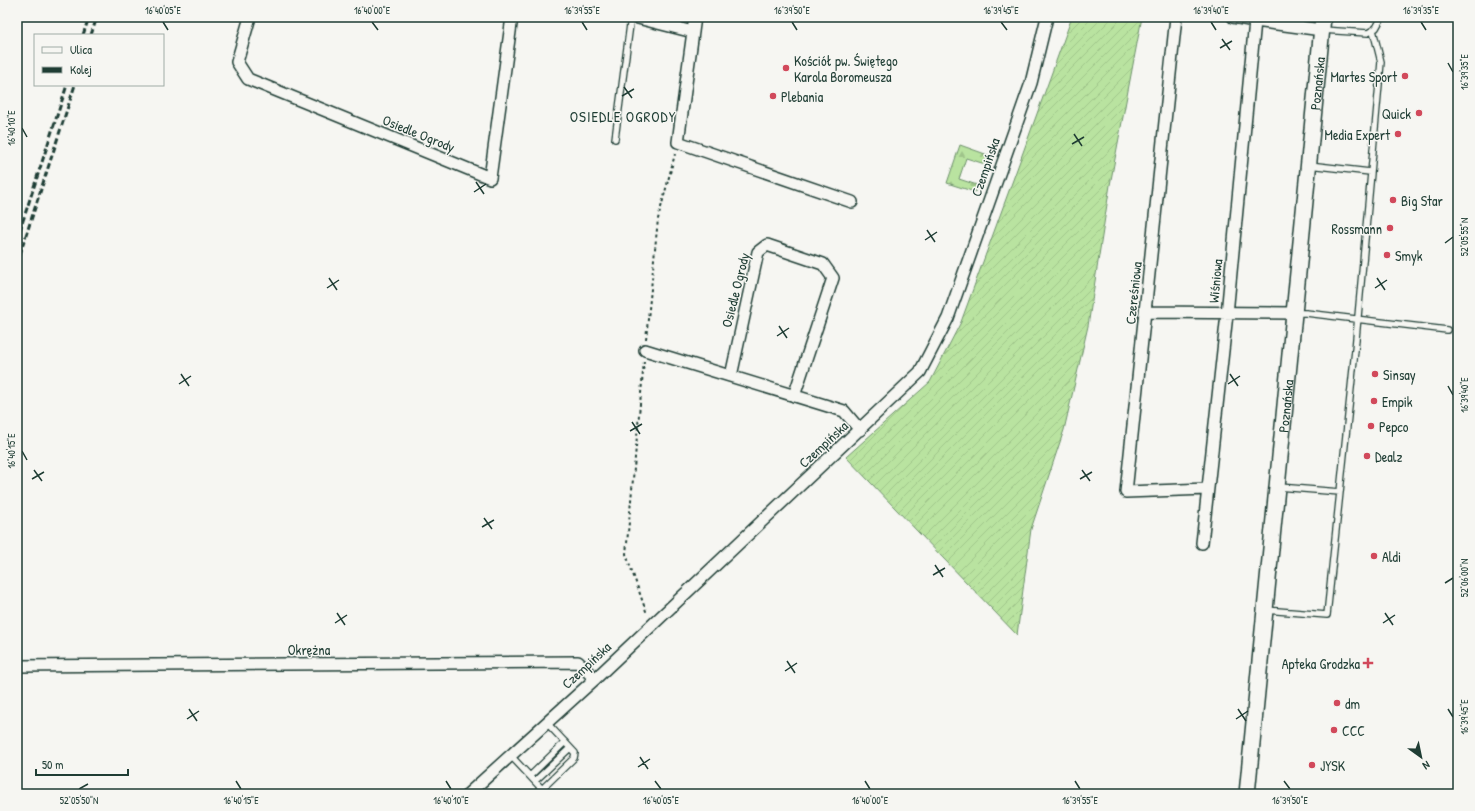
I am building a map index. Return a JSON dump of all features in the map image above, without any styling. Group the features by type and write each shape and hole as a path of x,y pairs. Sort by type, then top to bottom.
{"street":[{"name":"Osiedle Ogrody","path":"250,17 237,62 248,79 490,178 512,17"},
{"path":"633,17 692,32"},
{"path":"695,17 678,142 852,202"},
{"name":"Czempińska","path":"468,794 595,679 651,618 860,430 920,372 948,318 1031,83 1047,17"},
{"name":"Czereśniowa","path":"1176,17 1126,492 1207,490"},
{"path":"1233,17 1255,21 1323,23"},
{"name":"Wiśniowa","path":"1202,543 1227,314 1255,21"},
{"name":"Poznańska","path":"1247,794 1323,23"},
{"name":"Osiedle Ogrody","path":"731,376 758,252 767,245 823,264 834,278 794,396"},
{"path":"1146,312 1227,314 1294,313"},
{"path":"645,350 844,411 860,430"},
{"name":"Okrężna","path":"17,666 578,662 595,679"}],"lane":[{"path":"615,139 633,17"},
{"path":"1323,23 1368,33 1379,24 1382,17"},
{"path":"1265,610 1327,615 1358,320 1381,62 1373,30"},
{"path":"1309,165 1370,172"},
{"path":"1294,313 1306,313 1447,330"},
{"path":"1277,486 1340,492"},
{"path":"510,755 542,789 574,758 575,753 546,722"},
{"path":"530,776 565,742"},
{"path":"535,781 570,748"}],"path":[{"path":"651,618 626,554 658,218 678,142"},
{"path":"651,610 651,618"}],"green space":[{"path":"1072,17 1142,17 1110,185 1088,326 1064,430 1031,529 1017,635 846,457 930,382 961,322"},
{"path":"960,145 988,155 985,164 966,158 959,179 977,185 975,192 947,183"}],"railway":[{"path":"83,34 89,17"},
{"path":"91,34 97,17"},
{"path":"17,239 67,86"},
{"path":"17,263 75,86"}],"place":[{"name":"Kościół pw. Świętego Karola Boromeusza","path":"786,68"},
{"name":"Martes Sport","path":"1405,76"},
{"name":"Plebania","path":"773,96"},
{"name":"Quick","path":"1419,113"},
{"name":"Media Expert","path":"1398,134"},
{"name":"Big Star","path":"1393,200"},
{"name":"Rossmann","path":"1390,228"},
{"name":"Smyk","path":"1387,255"},
{"name":"Sinsay","path":"1375,374"},
{"name":"Empik","path":"1374,401"},
{"name":"Pepco","path":"1371,426"},
{"name":"Dealz","path":"1367,456"},
{"name":"Aldi","path":"1374,556"},
{"name":"Apteka Grodzka","path":"1368,663"},
{"name":"dm","path":"1337,703"},
{"name":"CCC","path":"1334,730"},
{"name":"JYSK","path":"1312,765"}],"district":[{"name":"OSIEDLE OGRODY","path":"623,116"}]}
